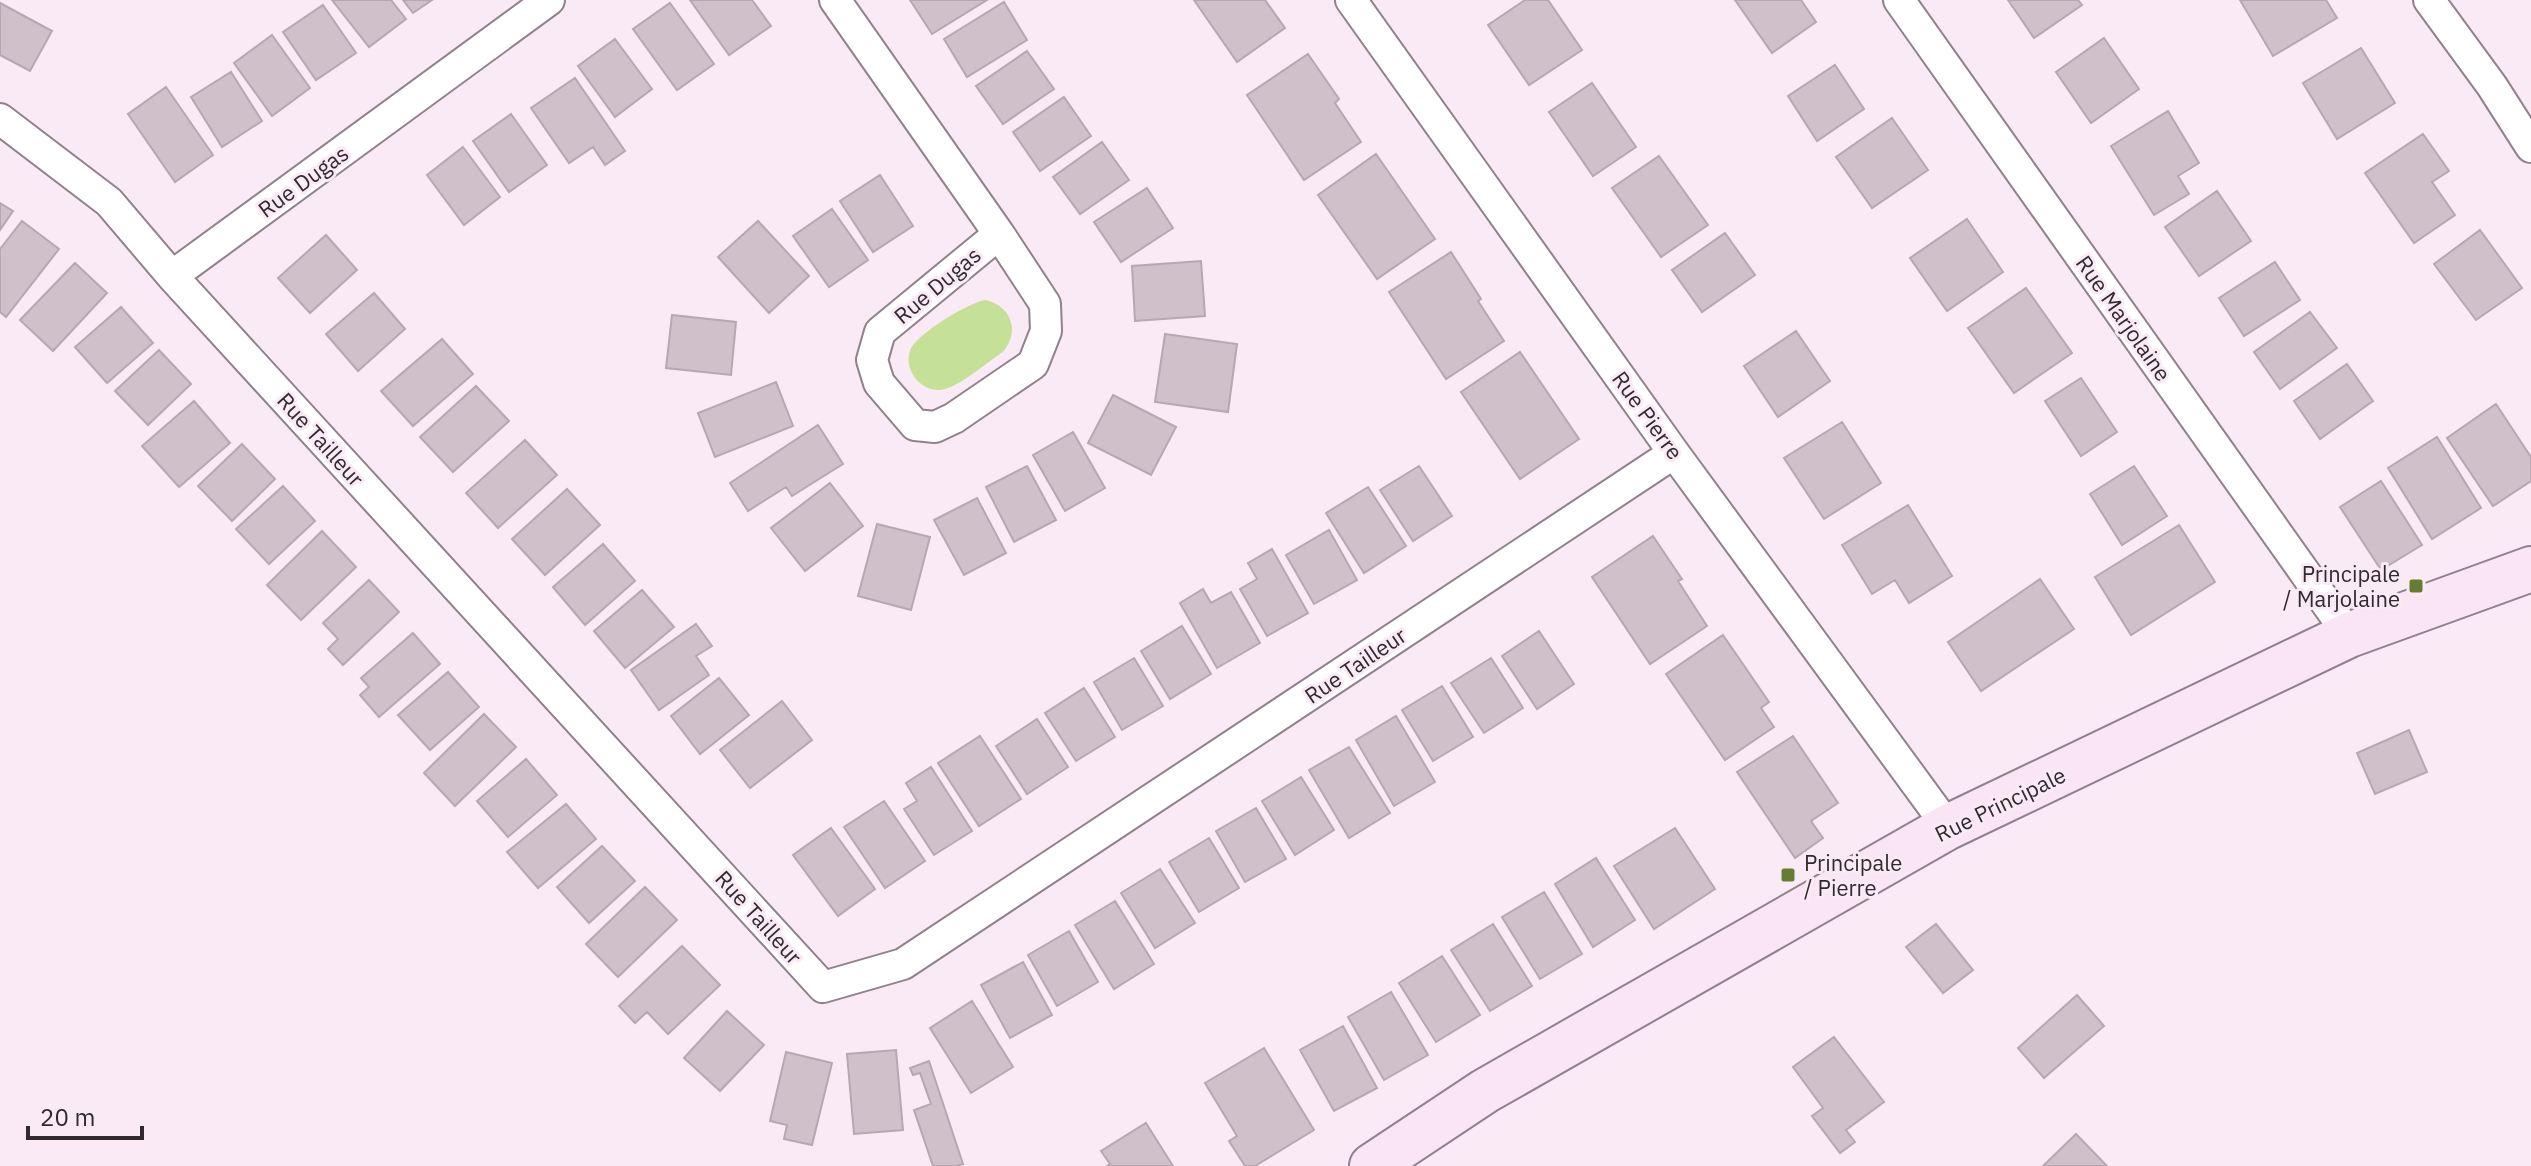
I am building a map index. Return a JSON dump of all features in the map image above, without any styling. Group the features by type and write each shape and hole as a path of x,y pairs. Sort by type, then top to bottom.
{"street":[{"name":"Rue Dugas","path":"172,276 549,0"},
{"name":"Rue Dugas","path":"835,0 999,234 1045,304 1046,331 1033,364 954,418 935,427 915,425 879,383 872,360 880,332 999,234"},
{"name":"Rue Pierre","path":"1351,0 1674,453 1948,827"},
{"name":"Rue Marjolaine","path":"1899,0 2349,635"},
{"path":"2429,0 2492,86 2531,147"},
{"name":"Rue Tailleur","path":"0,119 109,202 172,276 823,987 903,964 1674,453"},
{"name":"Rue Principale","path":"1372,1166 1485,1091 1948,827 2349,635 2531,569"}],"green space":[{"path":"986,300 1002,308 1011,321 1011,336 1003,352 967,378 945,389 930,389 923,385 912,374 910,367 910,351 914,344 944,320"}],"building":[{"path":"332,0 391,0 406,19 369,47"},
{"path":"403,0 432,0 413,13"},
{"path":"690,0 752,0 771,26 729,55"},
{"path":"910,0 987,0 932,34"},
{"path":"1194,0 1265,0 1285,28 1237,62"},
{"path":"1525,0 1548,0 1582,50 1529,85 1488,25"},
{"path":"1735,0 1801,0 1816,22 1772,53"},
{"path":"2008,0 2078,0 2082,5 2034,38"},
{"path":"2240,0 2326,0 2337,18 2273,56"},
{"path":"1004,2 1027,40 967,77 944,39"},
{"path":"0,3 52,31 30,71 0,55"},
{"path":"670,3 714,64 677,90 633,29"},
{"path":"323,5 356,53 316,80 283,32"},
{"path":"272,35 310,88 272,116 234,63"},
{"path":"2104,38 2139,89 2091,123 2056,72"},
{"path":"615,39 652,89 615,117 578,66"},
{"path":"2361,48 2395,103 2337,139 2303,83"},
{"path":"1027,51 1054,89 1003,124 976,86"},
{"path":"1308,54 1339,99 1335,103 1361,142 1304,180 1247,95"},
{"path":"1835,65 1864,109 1817,141 1788,96"},
{"path":"231,72 262,121 222,147 191,97"},
{"path":"575,78 625,151 605,165 593,147 569,163 531,108"},
{"path":"1592,83 1636,147 1593,176 1549,112"},
{"path":"166,87 213,155 175,182 128,114"},
{"path":"1064,97 1091,136 1040,171 1013,132"},
{"path":"2168,111 2199,163 2178,176 2189,194 2154,215 2111,146"},
{"path":"511,114 547,165 509,192 473,141"},
{"path":"1892,118 1928,170 1872,208 1836,157"},
{"path":"2423,134 2449,171 2432,182 2455,215 2414,243 2365,173"},
{"path":"1102,142 1129,180 1080,214 1053,177"},
{"path":"463,147 500,197 464,225 427,175"},
{"path":"1376,154 1435,239 1377,279 1318,195"},
{"path":"1659,156 1708,225 1661,257 1612,188"},
{"path":"880,175 913,226 873,252 840,201"},
{"path":"1147,188 1173,228 1121,262 1094,222"},
{"path":"2217,191 2251,241 2199,276 2165,227"},
{"path":"0,203 13,211 0,230"},
{"path":"832,209 868,260 829,287 793,236"},
{"path":"1967,219 2003,272 1947,311 1910,258"},
{"path":"22,221 59,249 6,317 0,312 0,249"},
{"path":"758,221 809,276 769,313 718,257"},
{"path":"2480,230 2522,288 2476,320 2434,264"},
{"path":"1725,233 1755,275 1702,312 1672,270"},
{"path":"326,235 357,270 310,313 278,278"},
{"path":"1451,252 1504,341 1446,379 1389,292"},
{"path":"1201,261 1205,316 1135,321 1132,266"},
{"path":"2275,262 2300,300 2244,336 2219,298"},
{"path":"75,263 107,293 53,351 20,320"},
{"path":"2026,288 2072,353 2014,393 1968,328"},
{"path":"374,293 405,329 358,371 326,334"},
{"path":"121,307 153,343 107,383 75,347"},
{"path":"2310,312 2337,348 2280,389 2254,352"},
{"path":"672,315 736,322 731,375 666,368"},
{"path":"1796,331 1830,381 1778,417 1744,366"},
{"path":"1165,334 1237,344 1228,412 1155,402"},
{"path":"442,339 473,374 413,426 381,391"},
{"path":"159,350 191,384 148,425 115,391"},
{"path":"1520,352 1579,439 1520,479 1461,392"},
{"path":"2347,364 2373,401 2320,439 2294,401"},
{"path":"2081,378 2117,432 2081,456 2045,401"},
{"path":"776,382 793,426 715,457 698,413"},
{"path":"476,386 509,421 453,472 420,437"},
{"path":"1113,395 1176,427 1151,475 1088,443"},
{"path":"194,401 230,443 179,487 142,446"},
{"path":"2496,404 2531,457 2531,481 2493,506 2447,438"},
{"path":"1842,422 1881,483 1824,519 1784,458"},
{"path":"818,425 843,464 792,496 786,487 748,511 730,483"},
{"path":"1073,432 1105,488 1065,511 1033,455"},
{"path":"2437,437 2481,508 2432,539 2388,468"},
{"path":"525,440 557,475 498,528 466,493"},
{"path":"242,444 275,479 232,521 198,486"},
{"path":"1027,466 1056,520 1014,542 986,487"},
{"path":"1419,466 1452,516 1413,541 1380,490"},
{"path":"2134,466 2167,516 2122,545 2090,494"},
{"path":"2381,481 2422,545 2381,570 2340,507"},
{"path":"830,483 863,526 805,571 771,528"},
{"path":"283,486 315,521 269,564 236,529"},
{"path":"1368,487 1406,546 1364,573 1326,513"},
{"path":"567,489 600,525 545,575 512,539"},
{"path":"977,498 1006,553 964,575 934,520"},
{"path":"1908,505 1952,576 1909,603 1895,580 1872,594 1842,545"},
{"path":"877,524 930,537 911,610 858,596"},
{"path":"2179,525 2215,582 2131,635 2095,577"},
{"path":"1329,530 1357,580 1314,604 1286,555"},
{"path":"322,531 356,567 301,620 267,585"},
{"path":"1653,536 1682,579 1678,581 1707,626 1650,664 1592,577"},
{"path":"603,544 635,581 585,625 553,587"},
{"path":"1272,549 1308,613 1267,636 1240,589 1257,579 1248,563"},
{"path":"2040,579 2074,629 1981,691 1948,642"},
{"path":"369,580 399,612 343,665 328,649 338,639 323,623"},
{"path":"1203,589 1211,603 1231,592 1260,643 1217,668 1180,603"},
{"path":"642,590 674,627 625,668 594,631"},
{"path":"696,624 712,646 696,656 709,675 659,710 631,670"},
{"path":"1182,626 1211,674 1170,699 1141,651"},
{"path":"1539,631 1574,684 1537,709 1502,656"},
{"path":"413,633 440,664 379,717 360,695 369,687 361,678"},
{"path":"1723,635 1769,702 1761,708 1774,727 1725,760 1666,674"},
{"path":"1134,658 1163,706 1122,730 1094,682"},
{"path":"1491,658 1523,708 1484,733 1451,683"},
{"path":"448,672 479,707 430,750 398,715"},
{"path":"719,678 749,715 700,754 671,716"},
{"path":"1442,686 1473,737 1433,761 1402,710"},
{"path":"1084,688 1115,737 1076,761 1045,713"},
{"path":"782,701 812,740 750,788 720,750"},
{"path":"484,714 516,747 455,806 424,773"},
{"path":"1396,716 1435,782 1394,806 1356,740"},
{"path":"1037,719 1068,767 1027,794 996,746"},
{"path":"2409,730 2427,772 2375,794 2357,753"},
{"path":"980,736 1021,799 979,826 938,763"},
{"path":"1793,736 1838,803 1811,821 1823,838 1795,858 1737,772"},
{"path":"1349,747 1390,813 1349,838 1309,770"},
{"path":"526,759 557,795 508,837 477,801"},
{"path":"931,767 972,831 934,855 904,809 917,801 906,783"},
{"path":"1301,777 1334,830 1295,855 1262,801"},
{"path":"884,801 925,861 885,888 844,827"},
{"path":"566,804 596,839 538,888 507,852"},
{"path":"1256,808 1286,859 1245,882 1216,831"},
{"path":"831,828 875,889 838,916 793,855"},
{"path":"1675,828 1715,889 1654,929 1614,866"},
{"path":"1209,838 1239,888 1199,912 1169,862"},
{"path":"602,846 635,881 589,923 557,887"},
{"path":"1596,858 1635,920 1593,947 1555,884"},
{"path":"1160,869 1195,923 1155,948 1121,893"},
{"path":"645,887 677,920 618,977 586,944"},
{"path":"1544,892 1582,954 1540,979 1502,917"},
{"path":"1115,901 1154,964 1114,989 1075,925"},
{"path":"1493,924 1532,986 1490,1011 1451,950"},
{"path":"1936,924 1973,970 1943,993 1906,947"},
{"path":"1069,931 1098,982 1057,1006 1028,955"},
{"path":"682,946 720,985 668,1034 647,1012 635,1023 619,1006"},
{"path":"1442,956 1480,1015 1436,1042 1399,983"},
{"path":"1023,962 1052,1015 1010,1038 981,985"},
{"path":"1391,992 1428,1055 1384,1080 1348,1017"},
{"path":"2077,995 2104,1026 2044,1078 2018,1048"},
{"path":"972,1001 1013,1067 971,1093 930,1028"},
{"path":"727,1011 764,1045 720,1091 684,1058"},
{"path":"1343,1026 1377,1088 1334,1111 1300,1050"},
{"path":"1834,1037 1884,1102 1846,1130 1855,1142 1840,1153 1812,1116 1823,1108 1793,1067"},
{"path":"1264,1048 1314,1130 1255,1166 1245,1166 1229,1141 1237,1136 1205,1083"},
{"path":"896,1050 903,1130 854,1134 847,1054"},
{"path":"786,1052 832,1063 812,1145 784,1139 787,1125 770,1121"},
{"path":"929,1061 963,1164 933,1166 914,1110 931,1104 920,1073 913,1075 910,1068"},
{"path":"1146,1123 1173,1166 1107,1166 1110,1164 1101,1151"},
{"path":"2076,1134 2107,1166 2043,1166"}],"place":[{"name":"Principale / Marjolaine","path":"2416,586"},
{"name":"Principale / Pierre","path":"1788,875"}]}
